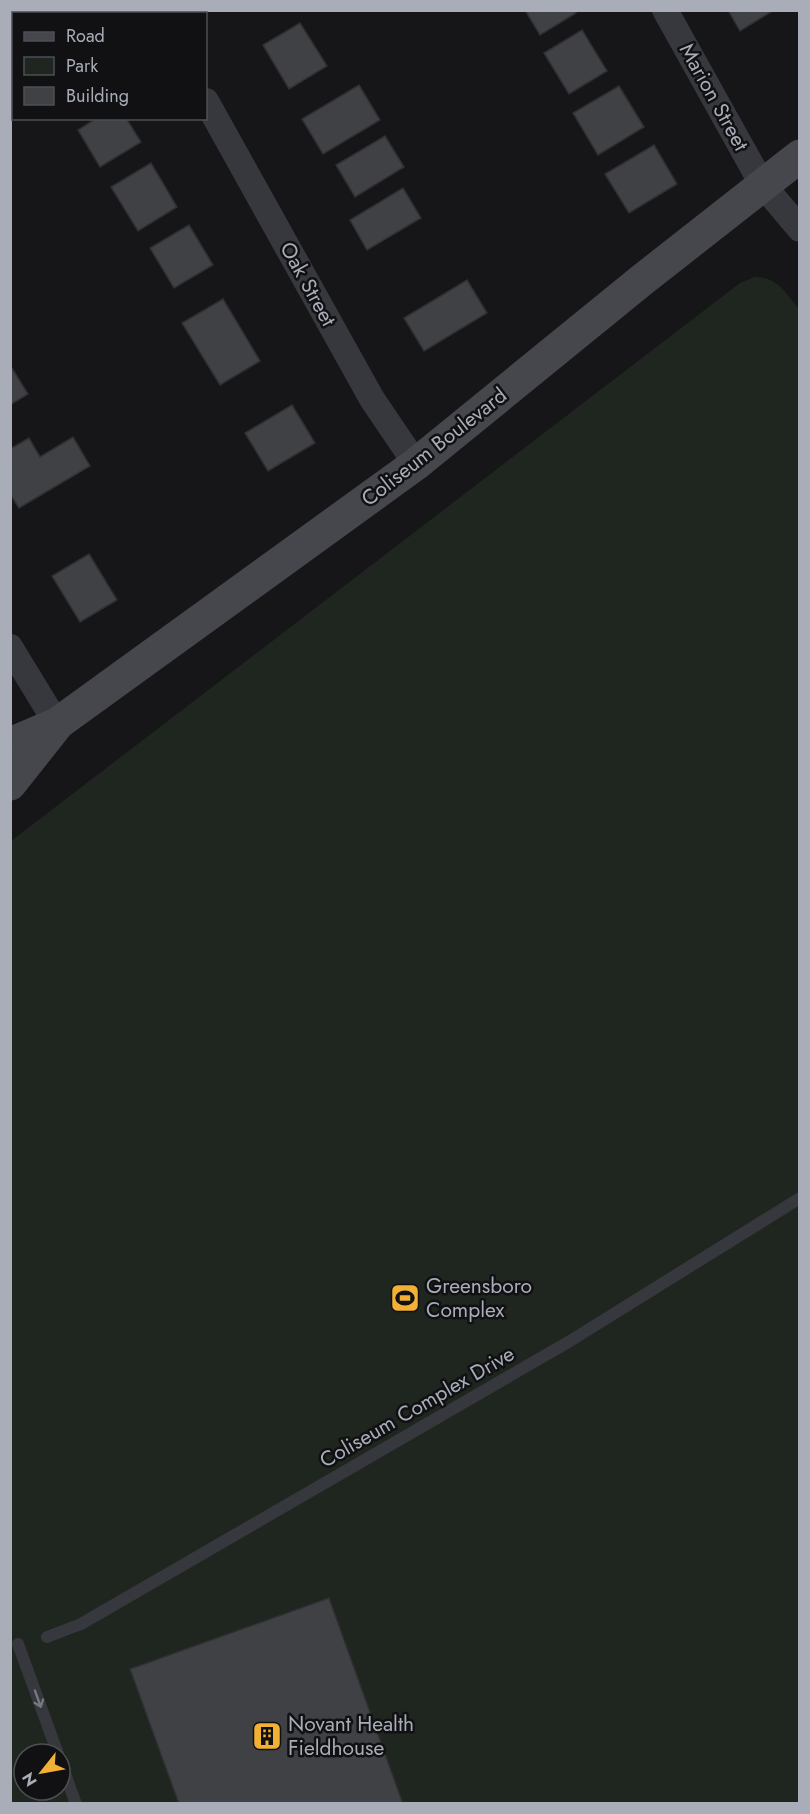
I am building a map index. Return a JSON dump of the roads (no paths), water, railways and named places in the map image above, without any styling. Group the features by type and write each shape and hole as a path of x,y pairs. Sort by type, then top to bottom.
{"main road":[{"name":"Coliseum Boulevard","path":"10,744 57,724 416,464 762,184 800,156"},
{"name":"Coliseum Boulevard","path":"10,784 57,724"}],"street":[{"name":"Marion Street","path":"665,10 762,184 800,229"},
{"name":"Oak Street","path":"207,103 372,399 416,464"},
{"path":"10,647 57,724"}],"lane":[{"name":"Coliseum Complex Drive","path":"47,1637 81,1624 570,1341 800,1198"},
{"path":"18,1644 54,1742"}],"place":[{"name":"Greensboro Complex","path":"405,1298"},
{"name":"Novant Health Fieldhouse","path":"267,1736"}]}
